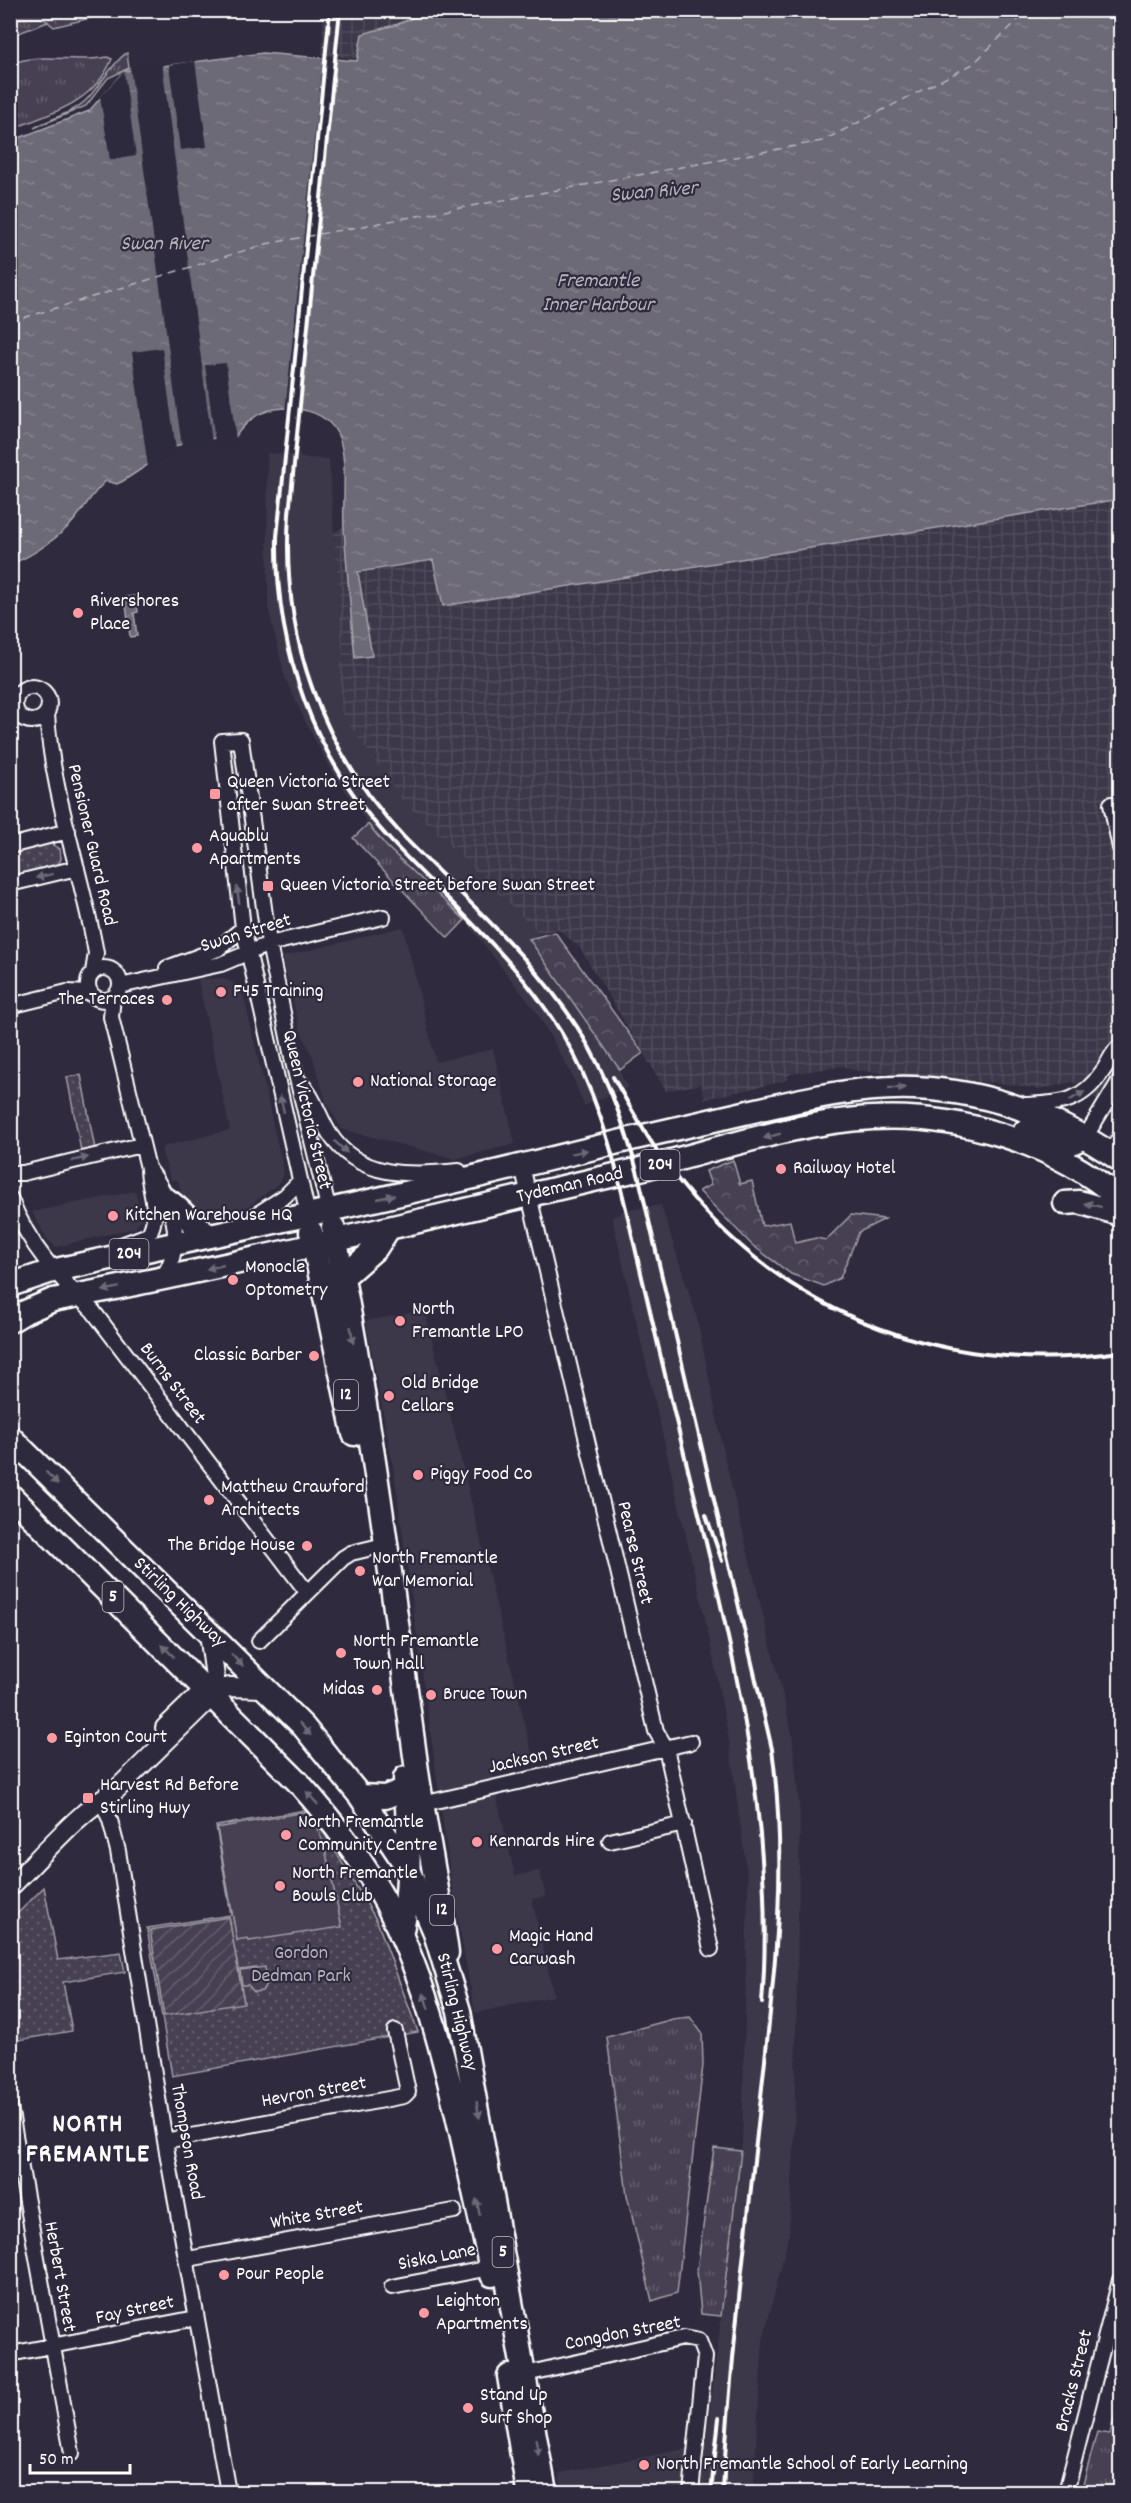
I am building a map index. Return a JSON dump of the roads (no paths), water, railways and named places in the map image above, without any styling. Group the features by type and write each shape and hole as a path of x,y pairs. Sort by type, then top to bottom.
{"main road":[{"name":"Tydeman Road","path":"10,1285 52,1271 319,1213 663,1131 839,1093 886,1088 939,1090 1020,1106 1117,1150"},
{"name":"Tydeman Road","path":"10,1322 25,1312 53,1300 162,1279 324,1243 530,1196 829,1123 873,1118 939,1122 1002,1136 1087,1174 1120,1198"},
{"path":"939,1122 986,1119 1070,1144 1086,1136"},
{"path":"167,1200 177,1206 195,1228 210,1236"},
{"path":"1065,1203 1079,1202 1120,1214"},
{"name":"Queen Victoria Street","path":"319,1213 382,1545"},
{"path":"343,1277 376,1248 388,1228"},
{"name":"Queen Victoria Street","path":"324,1243 343,1277 382,1545 411,1800 407,1867"},
{"name":"Stirling Highway","path":"10,1437 209,1632 309,1734 360,1796 407,1867 435,1930 465,2038 517,2376 528,2493"},
{"name":"Stirling Highway","path":"10,1495 298,1782 339,1829 371,1877 400,1935 443,2057 490,2268 545,2493"},
{"path":"360,1796 411,1800"},
{"name":"Queen Victoria Street","path":"411,1800 436,1874 452,1985"},
{"name":"12","path":"400,1935 406,1912 407,1867"}],"street":[{"path":"39,688 50,701 47,714 40,720 19,720 13,704 23,689 39,688"},
{"name":"Pensioner Guard Road","path":"47,714 49,746 148,1168 148,1185 155,1218 148,1234 136,1241 93,1251 80,1265"},
{"name":"Pensioner Guard Road","path":"19,720 49,746"},
{"name":"Queen Victoria Street","path":"241,740 269,944 299,1081 319,1213 300,1181 248,953 243,928 222,741 241,740"},
{"path":"1111,804 1120,849"},
{"path":"10,846 68,831"},
{"path":"10,884 77,868"},
{"name":"Swan Street","path":"104,984 220,964 269,944 383,917"},
{"name":"Swan Street","path":"10,1006 148,973 211,952 231,940 243,928"},
{"path":"1020,1106 1065,1103 1074,1099 1092,1087 1114,1051 1120,1046"},
{"path":"1086,1136 1120,1080"},
{"path":"299,1081 313,1099 334,1141 362,1163 380,1170 411,1176 522,1166"},
{"path":"10,1193 17,1173 141,1145"},
{"name":"Pearse Street","path":"522,1166 656,1731 666,1748 711,1949"},
{"name":"Pensioner Guard Road","path":"148,1168 162,1185 177,1243"},
{"path":"233,1231 285,1196 300,1181"},
{"name":"Burns Street","path":"10,1198 38,1252 52,1271 93,1311 308,1592"},
{"path":"162,1279 173,1261 177,1243"},
{"path":"259,1641 347,1555 382,1545"},
{"path":"209,1632 215,1670 210,1692"},
{"path":"10,1887 101,1799 106,1784 186,1705 199,1695 230,1687 264,1688"},
{"name":"Jackson Street","path":"411,1800 691,1742"},
{"name":"Thompson Road","path":"101,1799 110,1820 118,1851 165,2141 188,2259 196,2318 228,2493"},
{"path":"610,1841 684,1824"},
{"name":"Hevron Street","path":"165,2141 404,2096 408,2092 395,2031"},
{"name":"Herbert Street","path":"10,2107 72,2453"},
{"name":"White Street","path":"188,2259 454,2211"},
{"name":"Siska Lane","path":"392,2287 490,2268"},
{"name":"Bracks Street","path":"1066,2493 1120,2280"},
{"name":"Fay Street","path":"10,2354 52,2348 196,2318"},
{"name":"Congdon Street","path":"517,2376 683,2338 699,2341 705,2357 691,2493"}],"water":[{"name":"Fremantle Inner Harbour","path":"429,11 1120,11 1120,499 443,606 433,560 358,572 372,656 355,658 344,529 344,467 341,443 332,426 315,413 286,408 259,414 239,431 228,447 215,438 178,445 117,484 106,481 70,525 34,552 11,564 11,141 89,111 124,71 263,53 357,61 362,34 398,24"},
{"path":"136,596 138,612 134,613 137,636 130,637 125,597"}],"railway":[{"path":"330,10 277,537 278,579 283,621 304,701 341,775 365,810 392,842 490,942 535,994 573,1053 601,1119 621,1188 723,1613 739,1690 752,1767 761,1845 765,1924 762,2003"},
{"path":"340,10 289,514 288,559 292,603 300,646 312,688 349,766 375,803 404,837 488,920 547,986 578,1028 610,1090 639,1178 772,1749 779,1835 778,1918 735,2340 723,2492"},
{"path":"613,1077 664,1161 684,1187 727,1233 774,1272 826,1304 880,1328 937,1345 996,1355 1058,1357 1120,1352"},
{"path":"706,1515 722,1561"},
{"path":"711,2492 719,2418"}],"place":[{"name":"Rivershores Place","path":"78,613"},
{"name":"Queen Victoria Street after Swan Street","path":"215,794"},
{"name":"Aquablu Apartments","path":"197,848"},
{"name":"Queen Victoria Street before Swan Street","path":"268,886"},
{"name":"F45 Training","path":"221,992"},
{"name":"The Terraces","path":"167,1000"},
{"name":"National Storage","path":"358,1082"},
{"name":"Railway Hotel","path":"781,1169"},
{"name":"Kitchen Warehouse HQ","path":"113,1216"},
{"name":"Monocle Optometry","path":"233,1280"},
{"name":"North Fremantle LPO","path":"400,1321"},
{"name":"Classic Barber","path":"314,1356"},
{"name":"Old Bridge Cellars","path":"389,1396"},
{"name":"Piggy Food Co","path":"418,1475"},
{"name":"Matthew Crawford Architects","path":"209,1500"},
{"name":"The Bridge House","path":"307,1546"},
{"name":"North Fremantle War Memorial","path":"360,1571"},
{"name":"North Fremantle Town Hall","path":"341,1653"},
{"name":"Midas","path":"377,1690"},
{"name":"Bruce Town","path":"431,1695"},
{"name":"Eginton Court","path":"52,1738"},
{"name":"Harvest Rd Before Stirling Hwy","path":"88,1798"},
{"name":"North Fremantle Community Centre","path":"286,1835"},
{"name":"Kennards Hire","path":"477,1842"},
{"name":"North Fremantle Bowls Club","path":"280,1886"},
{"name":"Magic Hand Carwash","path":"497,1949"},
{"name":"Pour People","path":"224,2275"},
{"name":"Leighton Apartments","path":"424,2313"},
{"name":"Stand Up Surf Shop","path":"468,2408"},
{"name":"North Fremantle School of Early Learning","path":"644,2465"}],"district":[{"name":"NORTH FREMANTLE","path":"88,2140"}],"water label":[{"name":"Swan River","path":"654,193"},
{"name":"Swan River","path":"164,245"}],"park label":[{"name":"Gordon Dedman Park","path":"301,1966"}]}
